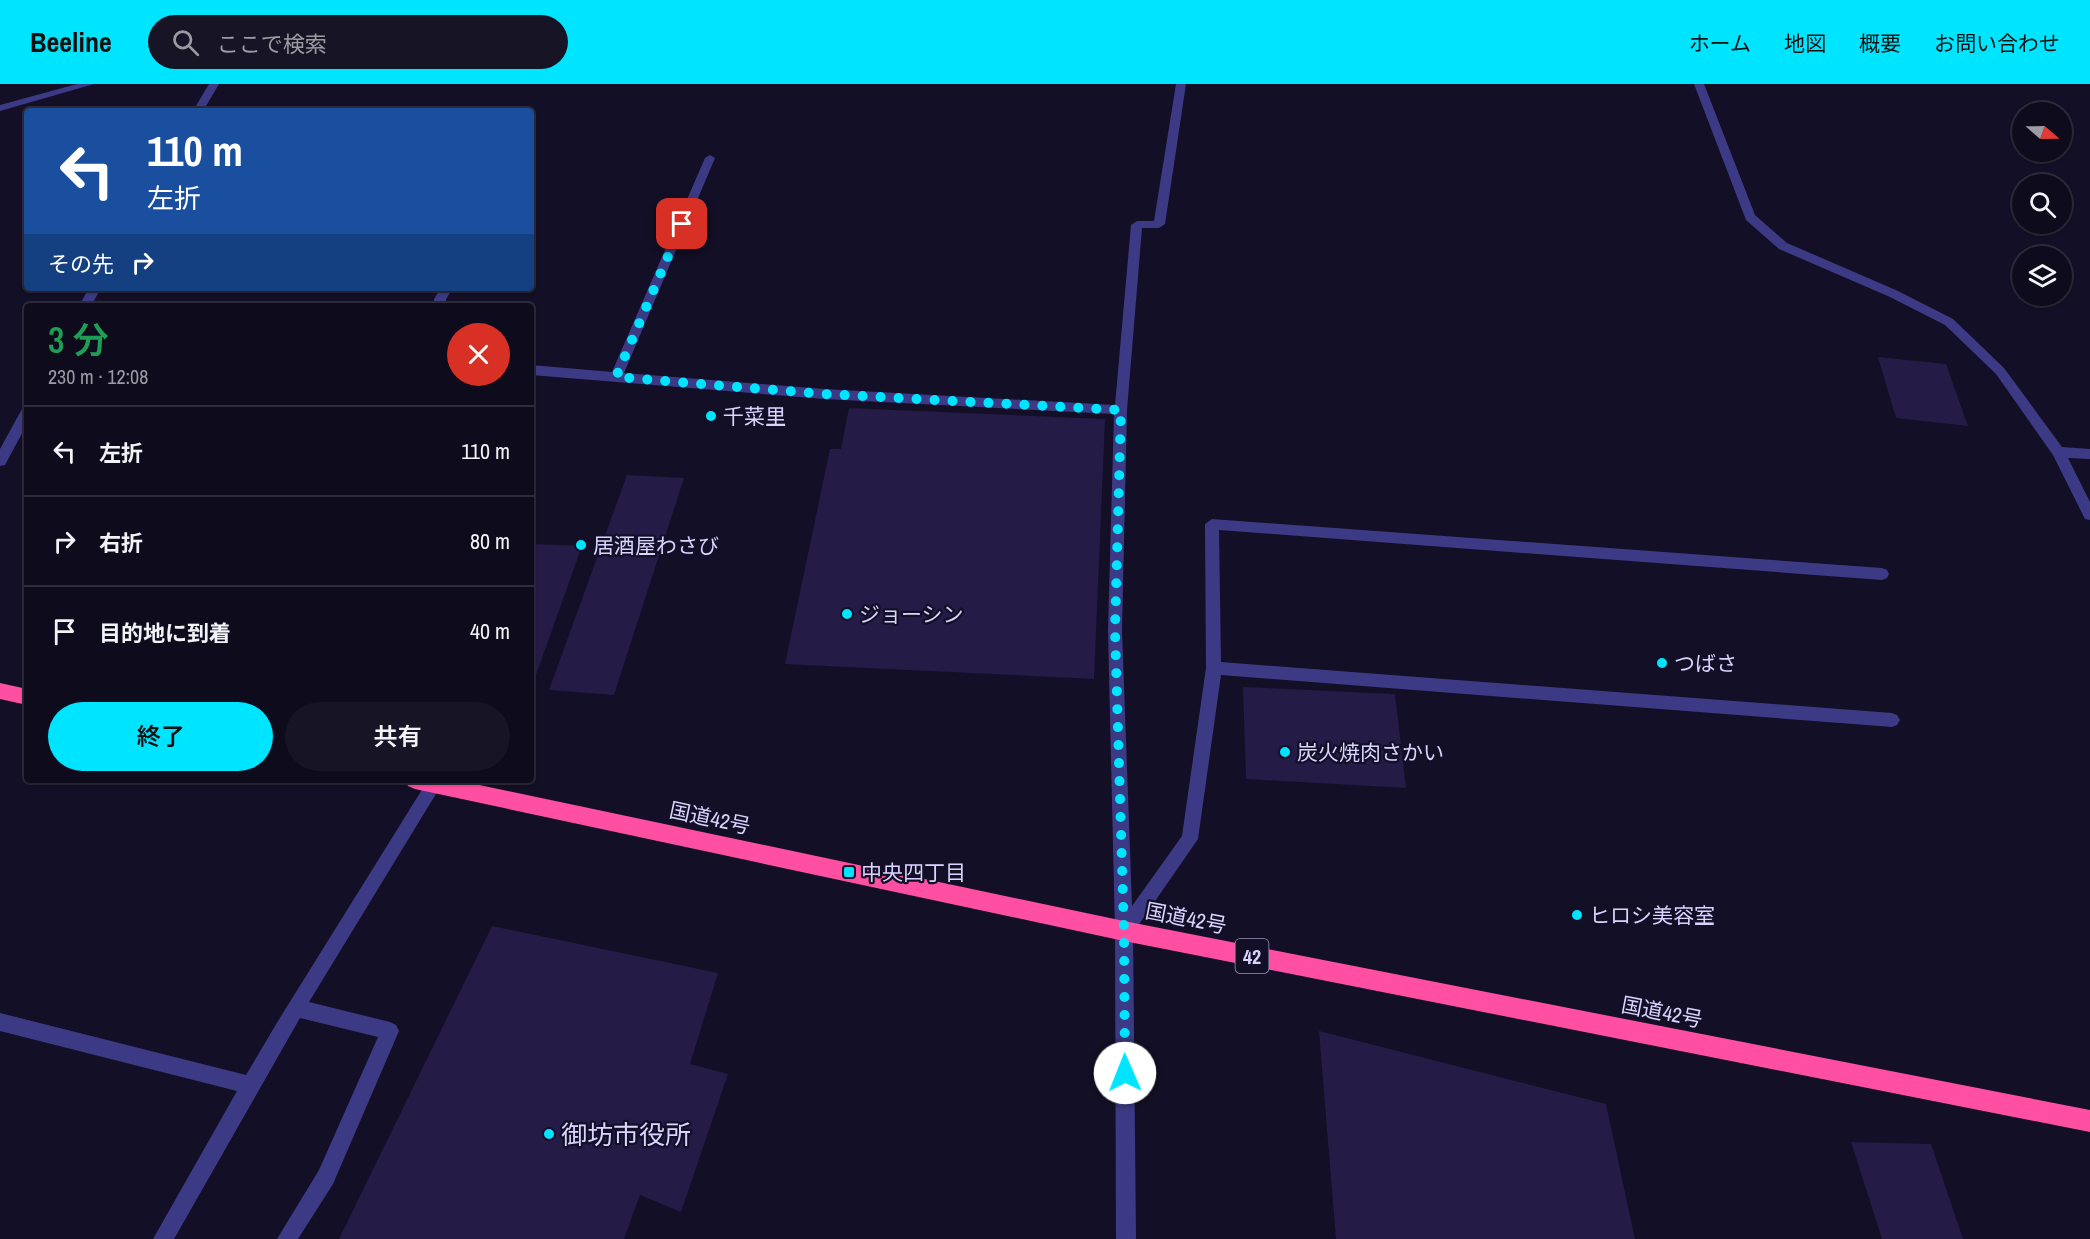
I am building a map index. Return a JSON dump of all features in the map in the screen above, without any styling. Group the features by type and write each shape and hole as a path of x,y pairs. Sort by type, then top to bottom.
{"highway":[{"path":"0,692 24,696"},
{"name":"国道42号","path":"430,783 1124,931 2090,1121"}],"street":[{"path":"0,108 89,84"},
{"path":"200,108 214,84"},
{"path":"1126,1239 1124,931 1115,630 1121,410 1137,225 1159,224 1181,84"},
{"path":"1699,84 1750,217 1783,246 1894,294 1950,322 2000,371 2058,452 2090,515"},
{"path":"616,377 710,159"},
{"path":"534,370 824,394 1121,410"},
{"path":"0,461 24,417"},
{"path":"2058,452 2090,454"},
{"path":"1124,931 1191,838 1214,668 1212,524 1882,574"},
{"path":"1214,668 1892,720"},
{"path":"163,1239 424,783"},
{"path":"287,1239 326,1177 390,1031 296,1008"},
{"path":"0,1022 250,1085"}],"building":[{"path":"1878,357 1946,364 1968,426 1896,418"},
{"path":"849,408 1105,419 1094,679 785,664 830,449 841,449"},
{"path":"627,475 684,478 614,695 549,690"},
{"path":"534,544 582,546 534,681"},
{"path":"1243,687 1395,694 1406,788 1246,779"},
{"name":"御坊市役所","path":"492,926 718,973 690,1064 728,1074 681,1212 640,1195 624,1239 339,1239"},
{"path":"1319,1031 1606,1104 1635,1239 1336,1239"},
{"path":"1851,1142 1931,1144 1963,1239 1882,1239"}],"place":[{"name":"千菜里","path":"711,416"},
{"name":"居酒屋わさび","path":"581,545"},
{"name":"ジョーシン","path":"847,614"},
{"name":"つばさ","path":"1662,663"},
{"name":"炭火焼肉さかい","path":"1285,752"},
{"name":"中央四丁目","path":"849,872"},
{"name":"ヒロシ美容室","path":"1577,915"},
{"name":"御坊市役所","path":"549,1134"}],"route":[{"path":"682,224 616,377 824,394 1121,410 1115,630 1124,931 1125,1073"}]}
